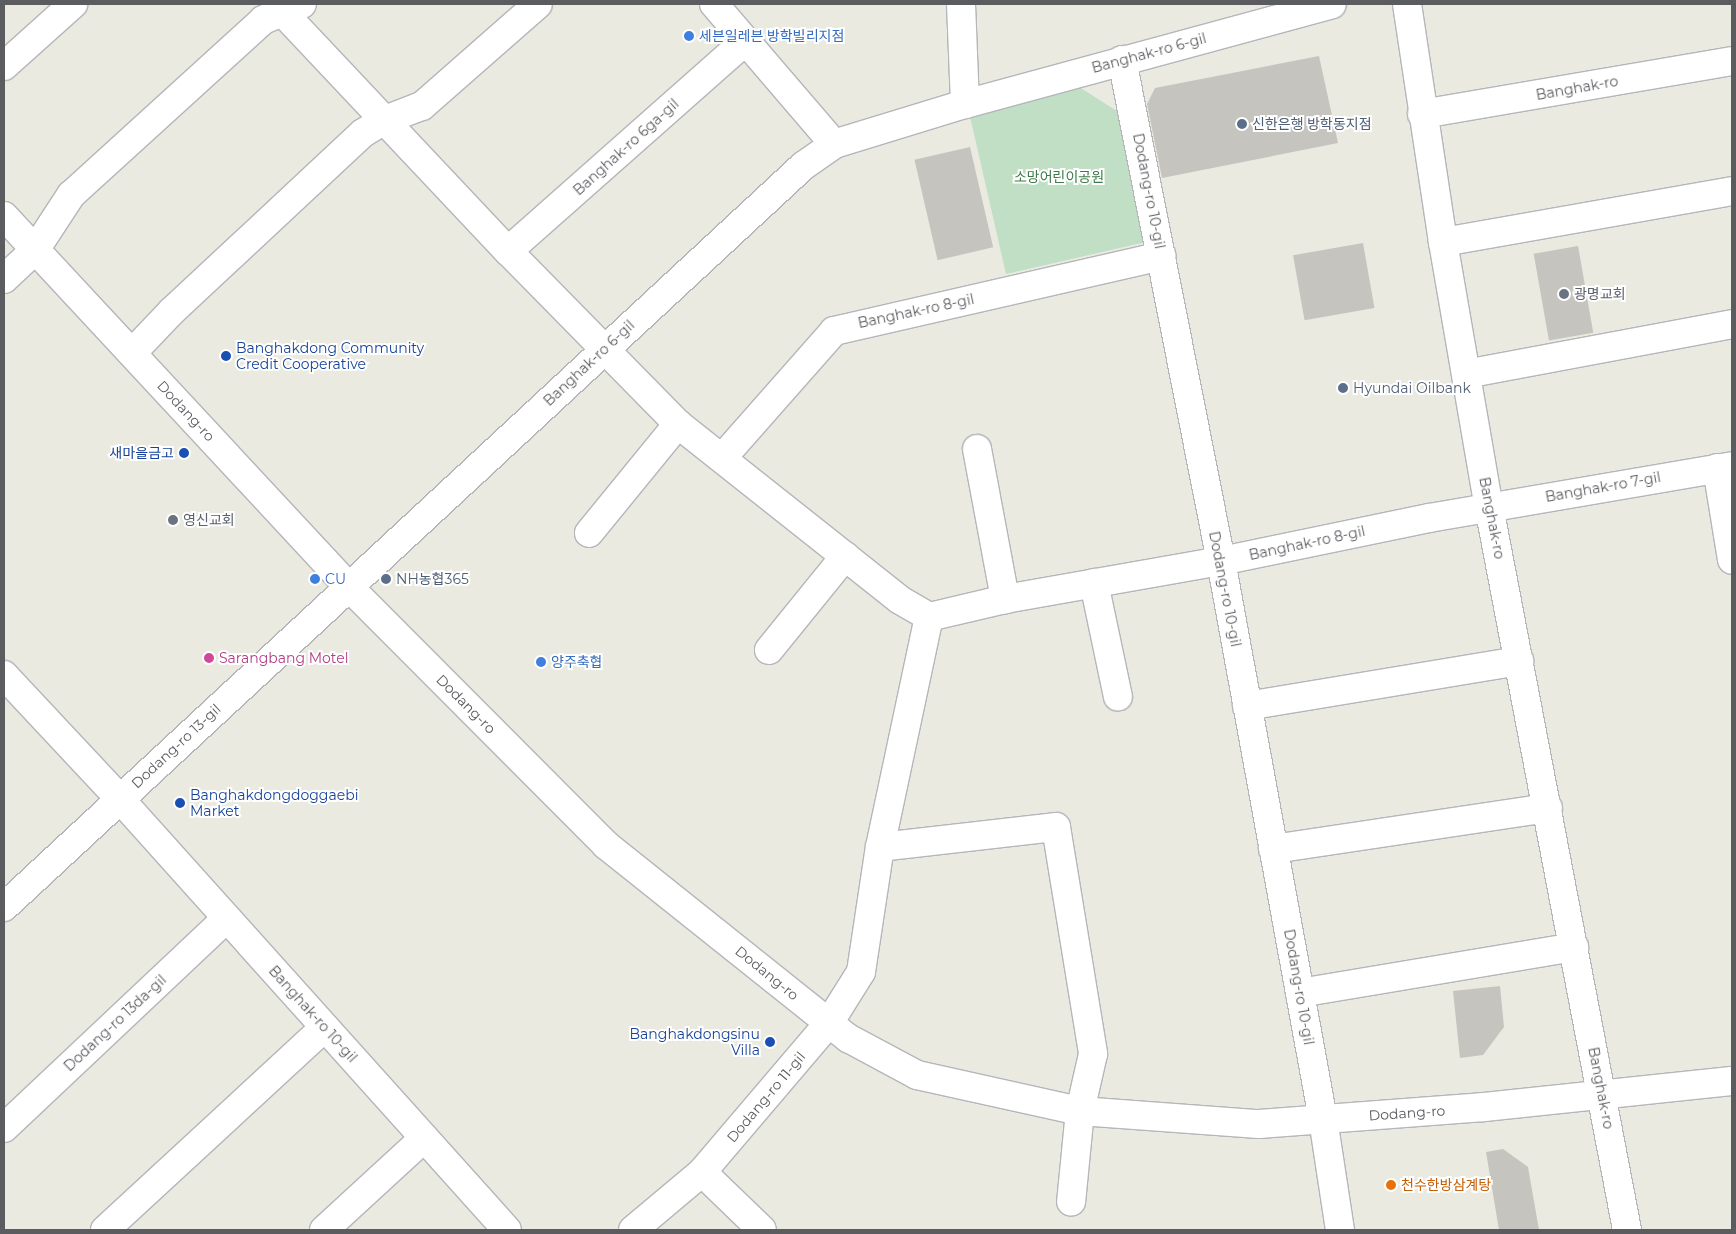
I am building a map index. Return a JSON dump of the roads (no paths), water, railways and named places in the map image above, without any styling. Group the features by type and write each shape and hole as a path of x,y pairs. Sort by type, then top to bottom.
{"street":[{"path":"4,66 73,4"},
{"path":"132,353 171,312 363,133 384,120 422,106 538,4"},
{"path":"714,4 744,42 834,144"},
{"path":"961,4 965,104"},
{"name":"Banghak-ro 6-gil","path":"348,586 803,166 834,144 965,104 1332,4"},
{"name":"Banghak-ro","path":"1407,4 1422,114 1489,507 1628,1230"},
{"path":"4,279 35,250 71,195 262,20 286,6 384,120 508,251 678,424 723,457 900,600 928,617 880,847 861,972 830,1023"},
{"name":"Banghak-ro 6ga-gil","path":"508,251 744,42"},
{"name":"Dodang-ro 10-gil","path":"1122,60 1162,256 1220,561 1323,1119 1340,1230"},
{"name":"Banghak-ro","path":"1422,114 1732,62"},
{"path":"1443,242 1732,191"},
{"name":"Dodang-ro","path":"4,216 348,586 606,845 848,1038 917,1075 1080,1110 1259,1124 1603,1096 1732,1081"},
{"name":"Banghak-ro 8-gil","path":"723,457 834,331 1162,256"},
{"path":"1466,374 1732,324"},
{"path":"589,533 678,424"},
{"path":"977,449 1005,599"},
{"name":"Banghak-ro 7-gil","path":"1489,507 1724,467 1732,560"},
{"name":"Banghak-ro 8-gil","path":"928,617 1005,599 1220,561 1489,507"},
{"path":"768,650 845,556"},
{"path":"1094,583 1118,697"},
{"name":"Dodang-ro 13-gil","path":"4,907 348,586"},
{"path":"1247,706 1520,661"},
{"name":"Banghak-ro 10-gil","path":"4,675 120,799 507,1230"},
{"path":"1273,849 1548,808"},
{"path":"880,847 1056,827 1093,1054 1080,1110 1071,1202"},
{"name":"Dodang-ro 13da-gil","path":"4,1128 227,918"},
{"path":"1300,993 1574,947"},
{"name":"Dodang-ro 11-gil","path":"633,1230 702,1172 830,1023"},
{"path":"105,1230 325,1027"},
{"path":"324,1230 424,1138"},
{"path":"702,1172 762,1230"}],"place":[{"name":"세븐일레븐 방학빌리지점","path":"689,36"},
{"name":"신한은행 방학동지점","path":"1242,124"},
{"name":"광명교회","path":"1564,294"},
{"name":"Banghakdong Community Credit Cooperative","path":"226,356"},
{"name":"Hyundai Oilbank","path":"1343,388"},
{"name":"새마을금고","path":"184,453"},
{"name":"영신교회","path":"173,520"},
{"name":"CU","path":"315,579"},
{"name":"NH농협365","path":"386,579"},
{"name":"Sarangbang Motel","path":"209,658"},
{"name":"양주축협","path":"541,662"},
{"name":"Banghakdongdoggaebi Market","path":"180,803"},
{"name":"Banghakdongsinu Villa","path":"770,1042"},
{"name":"천수한방삼계탕","path":"1391,1185"}],"park label":[{"name":"소망어린이공원","path":"1059,177"}]}
